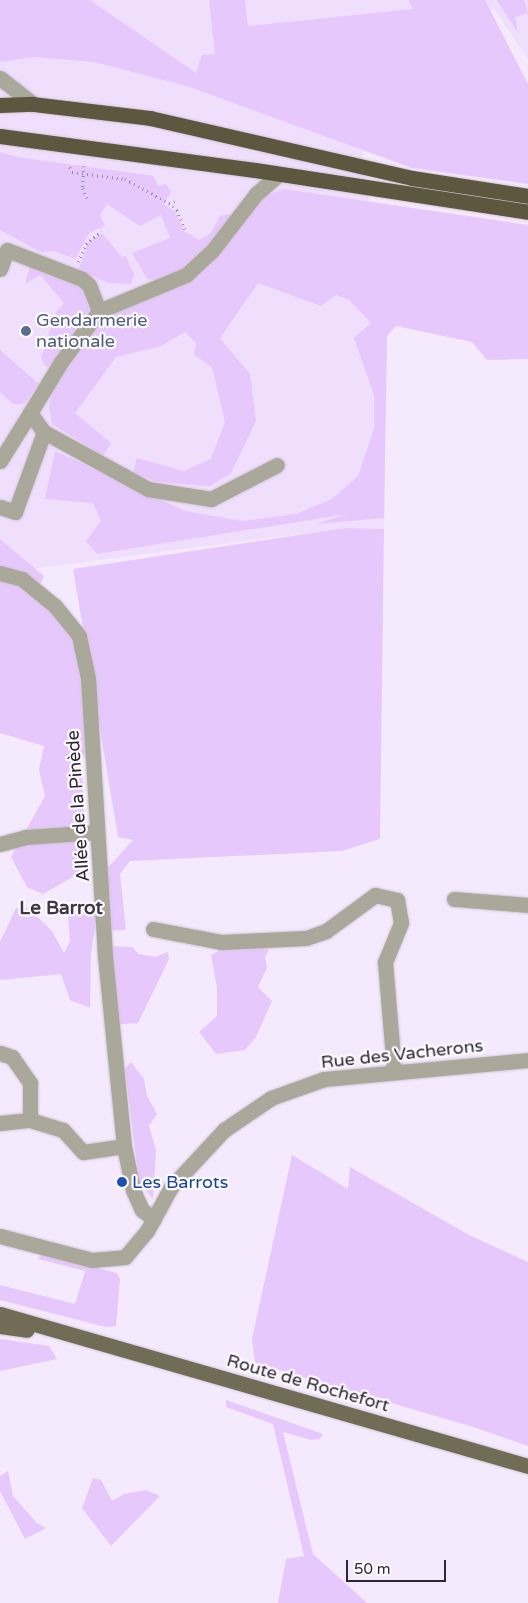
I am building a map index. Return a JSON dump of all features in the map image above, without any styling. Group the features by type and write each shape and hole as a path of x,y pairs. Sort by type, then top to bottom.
{"highway":[{"path":"0,105 33,104 150,118 412,178 528,196"},
{"path":"0,136 279,174 528,212"}],"main road":[{"name":"Route de Rochefort","path":"0,1314 528,1466"},
{"name":"Route de Rochefort","path":"0,1326 78,1337"}],"street":[{"path":"0,78 33,104"},
{"path":"0,461 61,362 99,312 186,275 212,252 256,194 279,174"},
{"path":"0,269 3,249 74,276 89,285 99,312"},
{"path":"30,413 44,432 148,488 211,499 277,464"},
{"path":"0,507 15,512 44,432"},
{"name":"Allée de la Pinède","path":"0,573 22,579 55,606 79,636 88,678 97,832 124,1146 133,1190 142,1210 154,1219"},
{"path":"0,844 26,837 97,832"},
{"path":"153,929 221,942 306,938 326,931 375,894 397,900 400,923 385,962 394,1070"},
{"path":"454,899 528,905"},
{"path":"0,1053 12,1058 30,1083 30,1120"},
{"name":"Rue des Vacherons","path":"0,1236 92,1260 125,1257 154,1219 171,1187 224,1130 271,1098 324,1079 394,1070 528,1060"},
{"path":"0,1123 30,1120 63,1130 83,1152 124,1146"}],"path":[{"path":"84,166 83,188 87,198"},
{"path":"70,167 72,172 125,179 169,203 177,210 185,229"},
{"path":"169,203 175,201"},
{"path":"74,276 86,244 101,231"}],"shaded area":[{"path":"0,0 90,0 196,73 202,55 215,54 209,0 245,0 248,26 413,9 408,0 485,0 528,84 528,184 412,168 187,86 94,62 33,57 0,62"},
{"path":"75,0 528,0 528,59 494,9 348,44 387,336 384,529 345,528 0,573 0,51"},
{"path":"497,0 524,0 528,13 515,17 518,33"},
{"path":"0,152 17,157 154,176 158,186 166,184 171,192 163,203 175,212 185,232 199,240 211,233 220,216 229,214 232,220 224,233 176,274 154,280 147,279 132,253 170,238 161,215 140,226 107,204 100,215 105,226 89,233 75,259 54,251 41,252 0,230"},
{"path":"284,189 528,225 528,359 487,360 472,342 396,326 387,336 384,518 316,524 347,514 97,554 86,541 101,521 93,503 45,499 55,451 185,511 242,521 296,514 332,499 358,476 374,429 374,395 354,338 371,323 349,300 336,295 321,306 258,283 220,338 250,374 256,421 231,473 210,486 157,482 133,473 137,458 184,471 211,459 225,422 212,367 194,355 196,343 185,332 161,346 116,357 75,413 111,443 103,456 52,424 49,407 52,390 94,329 117,312 197,276 264,196"},
{"path":"102,233 122,257 126,256 134,275 131,284 109,283 78,271 88,243"},
{"path":"30,266 67,282 78,284 87,295 90,310 51,366 46,367 41,358 56,312 64,303 40,275 25,284"},
{"path":"0,350 39,384 24,404 13,404 0,392"},
{"path":"345,528 384,529 380,839 342,851 130,861 120,874 126,930 104,931 103,873 133,840 118,837 73,569"},
{"path":"0,539 44,576 37,590 75,627 92,763 71,746 82,769 86,856 78,874 43,894 27,887 11,857 45,796 39,770 44,746 0,733"},
{"path":"84,902 97,913 91,954 90,1008 70,1000 61,974 0,980 0,942 16,908 28,908 52,931 64,953 70,941 68,915"},
{"path":"105,946 132,947 139,954 155,957 168,952 169,959 138,1023 111,1025"},
{"path":"261,947 269,950 265,957 267,968 258,987 272,1001 256,1037 245,1050 216,1054 199,1032 217,1016 217,988 211,955 222,949"},
{"path":"131,1062 144,1079 147,1096 157,1114 149,1126 156,1150 153,1199 139,1182 125,1069"},
{"path":"292,1155 348,1189 350,1167 469,1235 528,1262 528,1446 473,1427 255,1363 252,1339"},
{"path":"42,1254 117,1273 120,1279 116,1326 106,1327 0,1300 0,1285 75,1304 85,1271 38,1259"},
{"path":"0,1339 49,1346 57,1359 0,1371"},
{"path":"226,1400 323,1434 320,1439 311,1440 283,1432 313,1554 367,1603 278,1603 286,1559 304,1556 273,1424 226,1407"},
{"path":"8,1471 13,1496 37,1523 46,1528 25,1539 0,1491 0,1476"},
{"path":"93,1478 101,1480 112,1501 124,1494 146,1490 160,1496 111,1546 82,1508"}],"place":[{"name":"Gendarmerie nationale","path":"26,331"},
{"name":"Les Barrots","path":"122,1182"}],"district":[{"name":"Le Barrot","path":"61,909"}]}
